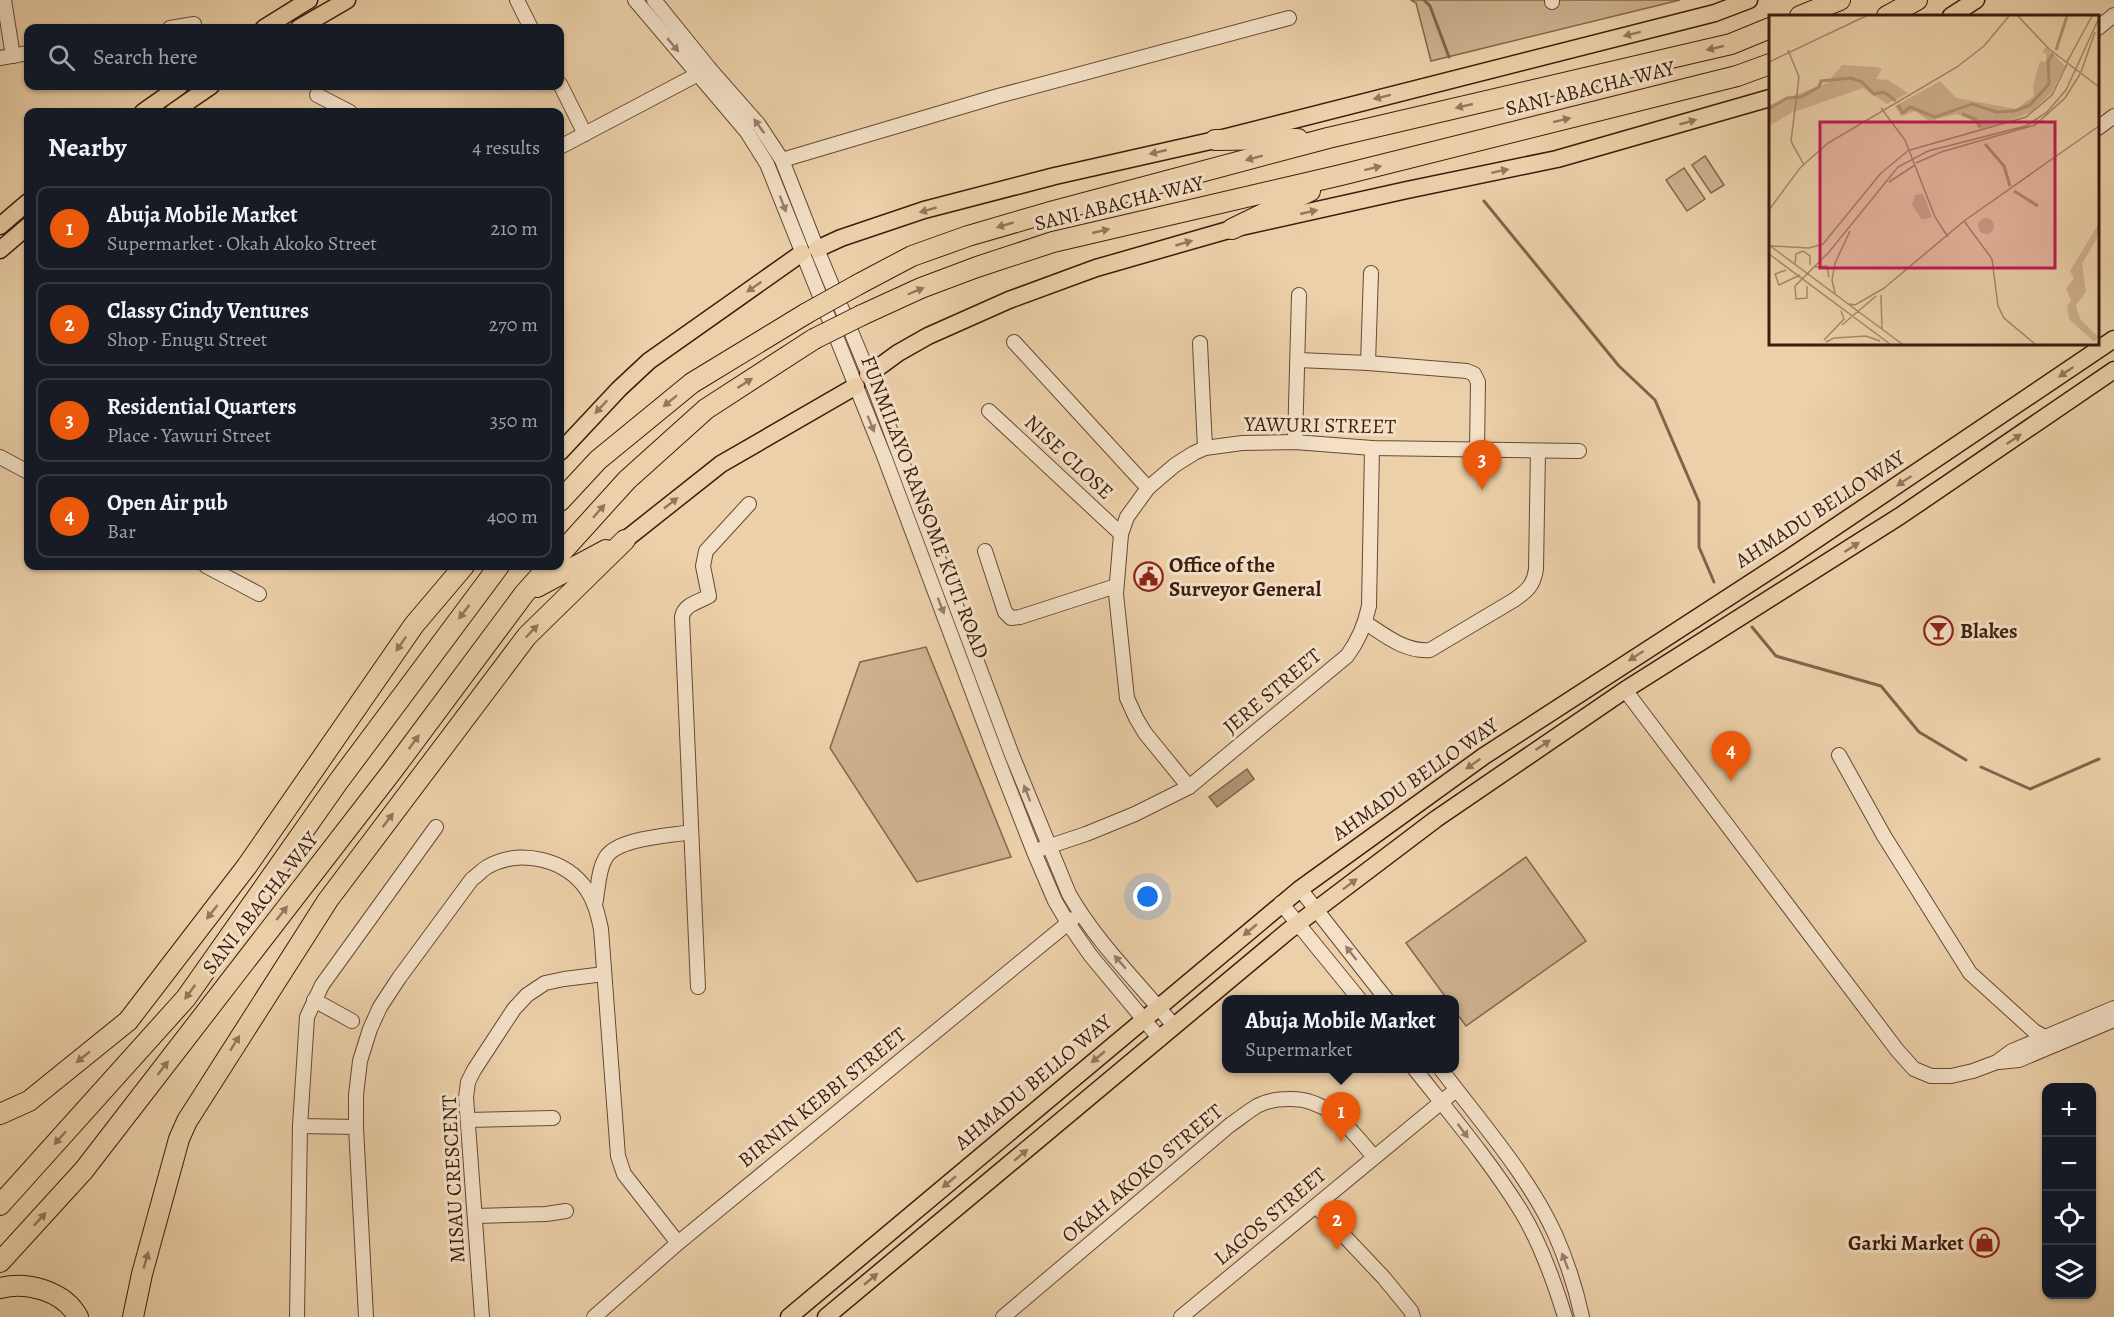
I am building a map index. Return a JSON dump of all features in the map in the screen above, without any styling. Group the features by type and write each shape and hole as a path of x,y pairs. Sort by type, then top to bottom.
{"highway":[{"path":"1802,15 1840,0"},
{"path":"1889,15 1917,0"},
{"name":"SANI ABACHA WAY","path":"564,497 598,460 692,383 807,313 912,256 968,236 1047,213 1328,138 1731,44 1769,28"},
{"name":"SANI ABACHA WAY","path":"564,550 627,480 706,409 814,339 862,315 949,278 1053,242 1341,176 1725,79 1769,64"},
{"path":"1215,140 1328,138"},
{"path":"1232,229 1341,176"},
{"path":"524,594 625,540"},
{"path":"133,1317 142,1274 179,1139 187,1120 328,900 527,636 625,540"},
{"path":"0,1114 29,1101 128,1021 247,866 414,625 461,570"},
{"name":"SANI ABACHA WAY","path":"0,1205 186,998 338,782 496,570"},
{"name":"SANI ABACHA WAY","path":"0,1262 84,1170 393,770 524,594 545,570"},
{"path":"328,900 393,770"},
{"path":"247,866 338,782"},
{"path":"0,1288 33,1287 49,1292 63,1301 78,1317"}],"main road":[{"path":"270,24 309,0"},
{"path":"306,24 346,0"},
{"name":"SANI ABACHA WAY","path":"564,448 619,389 649,361 809,251 840,238 924,210 1055,176 1215,140 1715,13 1749,0"},
{"path":"1953,15 1976,0"},
{"path":"149,108 174,90"},
{"path":"179,108 206,90"},
{"path":"625,540 721,464 862,380 898,353 928,336 1009,300 1096,268 1232,229 1557,159 1769,98"},
{"path":"0,226 24,205"},
{"path":"0,250 24,229"},
{"name":"AHMADU BELLO WAY","path":"789,1317 1281,903 1484,756 1789,558 2114,339"},
{"path":"826,1317 1299,923 1436,819 1624,690 1900,516 2114,370"}],"street":[{"path":"4,0 6,57 24,54"},
{"path":"517,0 529,24"},
{"name":"FUNMILAYO RANSOME KUTI ROAD","path":"635,0 759,125 782,160 809,251"},
{"name":"FUNMILAYO RANSOME KUTI ROAD","path":"654,0 767,164 809,251 1048,847 1069,894 1080,915 1174,1026"},
{"path":"2099,26 2114,15"},
{"path":"782,160 998,96 1289,18"},
{"path":"564,145 704,71"},
{"path":"563,90 585,134"},
{"path":"317,95 342,108"},
{"path":"2099,127 2114,116"},
{"path":"1368,363 1371,273"},
{"path":"1295,442 1299,295"},
{"path":"1014,342 1148,488"},
{"path":"1200,343 1205,448"},
{"path":"1298,360 1368,363 1467,371 1474,374 1478,382 1477,450"},
{"name":"FUNMILAYO RANSOME KUTI ROAD","path":"862,380 1034,852 1055,901 1091,956 1160,1039"},
{"name":"NISE CLOSE","path":"989,411 1121,534"},
{"name":"YAWURI STREET","path":"1189,787 1145,732 1127,698 1116,586 1121,534 1127,517 1148,488 1175,465 1205,448 1242,443 1295,442 1372,448 1579,451"},
{"name":"JERE STREET","path":"1034,852 1086,834 1189,787 1347,656 1366,623 1370,585 1372,448"},
{"path":"1366,623 1407,648 1418,651 1430,650 1527,591 1534,580 1536,569 1538,451"},
{"path":"0,457 24,470"},
{"path":"698,987 682,617 687,607 709,596 703,566 706,551 749,504"},
{"path":"985,551 1005,612 1011,618 1116,586"},
{"path":"214,570 259,594"},
{"path":"1624,690 1897,1050 1914,1069 1931,1076 1952,1076 1973,1071 1996,1062 2012,1051 2114,1020"},
{"path":"1839,755 1930,913 1970,973 2026,1024 2051,1041"},
{"path":"297,1317 300,1126 307,1017 322,985 436,827"},
{"path":"595,904 604,860 611,850 622,844 691,832"},
{"path":"366,1317 356,1095 360,1061 370,1029 380,1007 399,978 472,879 487,867 512,859 532,857 554,863 574,874 595,904 601,929 618,1156 624,1174 678,1243"},
{"path":"1300,889 1384,995"},
{"path":"1281,903 1357,995"},
{"name":"BIRNIN KEBBI STREET","path":"594,1317 678,1243 1080,915"},
{"name":"MISAU CRESCENT","path":"482,1317 466,1097 468,1082 520,1002 527,995 545,983 604,975"},
{"path":"314,1000 352,1021"},
{"path":"2051,1041 2114,1008"},
{"path":"1418,1073 1522,1212 1538,1244 1565,1317"},
{"path":"1444,1073 1517,1170 1538,1202 1555,1234 1576,1289 1582,1317"},
{"name":"LAGOS STREET","path":"1181,1317 1456,1090"},
{"name":"OKAH AKOKO STREET","path":"1003,1317 1230,1125 1258,1105 1279,1099 1296,1098 1317,1103 1335,1114 1374,1157"},
{"path":"468,1120 553,1118"},
{"path":"300,1126 356,1127"},
{"path":"1316,1206 1384,1278 1413,1317"},
{"path":"476,1216 546,1215 567,1211"}],"shaded area":[{"path":"1411,0 1680,0 1431,61 1416,3"},
{"path":"1705,156 1724,185 1711,193 1692,165"},
{"path":"1684,168 1705,199 1687,211 1666,180"},
{"path":"926,647 1011,857 917,882 830,748 860,662"},
{"path":"1247,769 1254,779 1217,807 1209,797"},
{"path":"1526,857 1586,941 1466,1026 1459,1016 1459,995 1444,995 1406,943"}],"waterway":[{"path":"1424,0 1430,6 1449,57"},
{"path":"1484,201 1619,366 1655,400 1699,502 1699,547 1714,582"},
{"path":"1752,627 1776,656 1881,686 1919,732 1966,760"},
{"path":"1981,767 2030,789 2099,759"}],"place":[{"name":"Residential Quarters","path":"1482,490"},
{"name":"Office of the Surveyor General","path":"1148,577"},
{"name":"Blakes","path":"1939,631"},
{"name":"Open Air pub","path":"1731,781"},
{"name":"Abuja Mobile Market","path":"1341,1142"},
{"name":"Garki Market","path":"1985,1243"},
{"name":"Classy Cindy Ventures","path":"1337,1250"}]}
